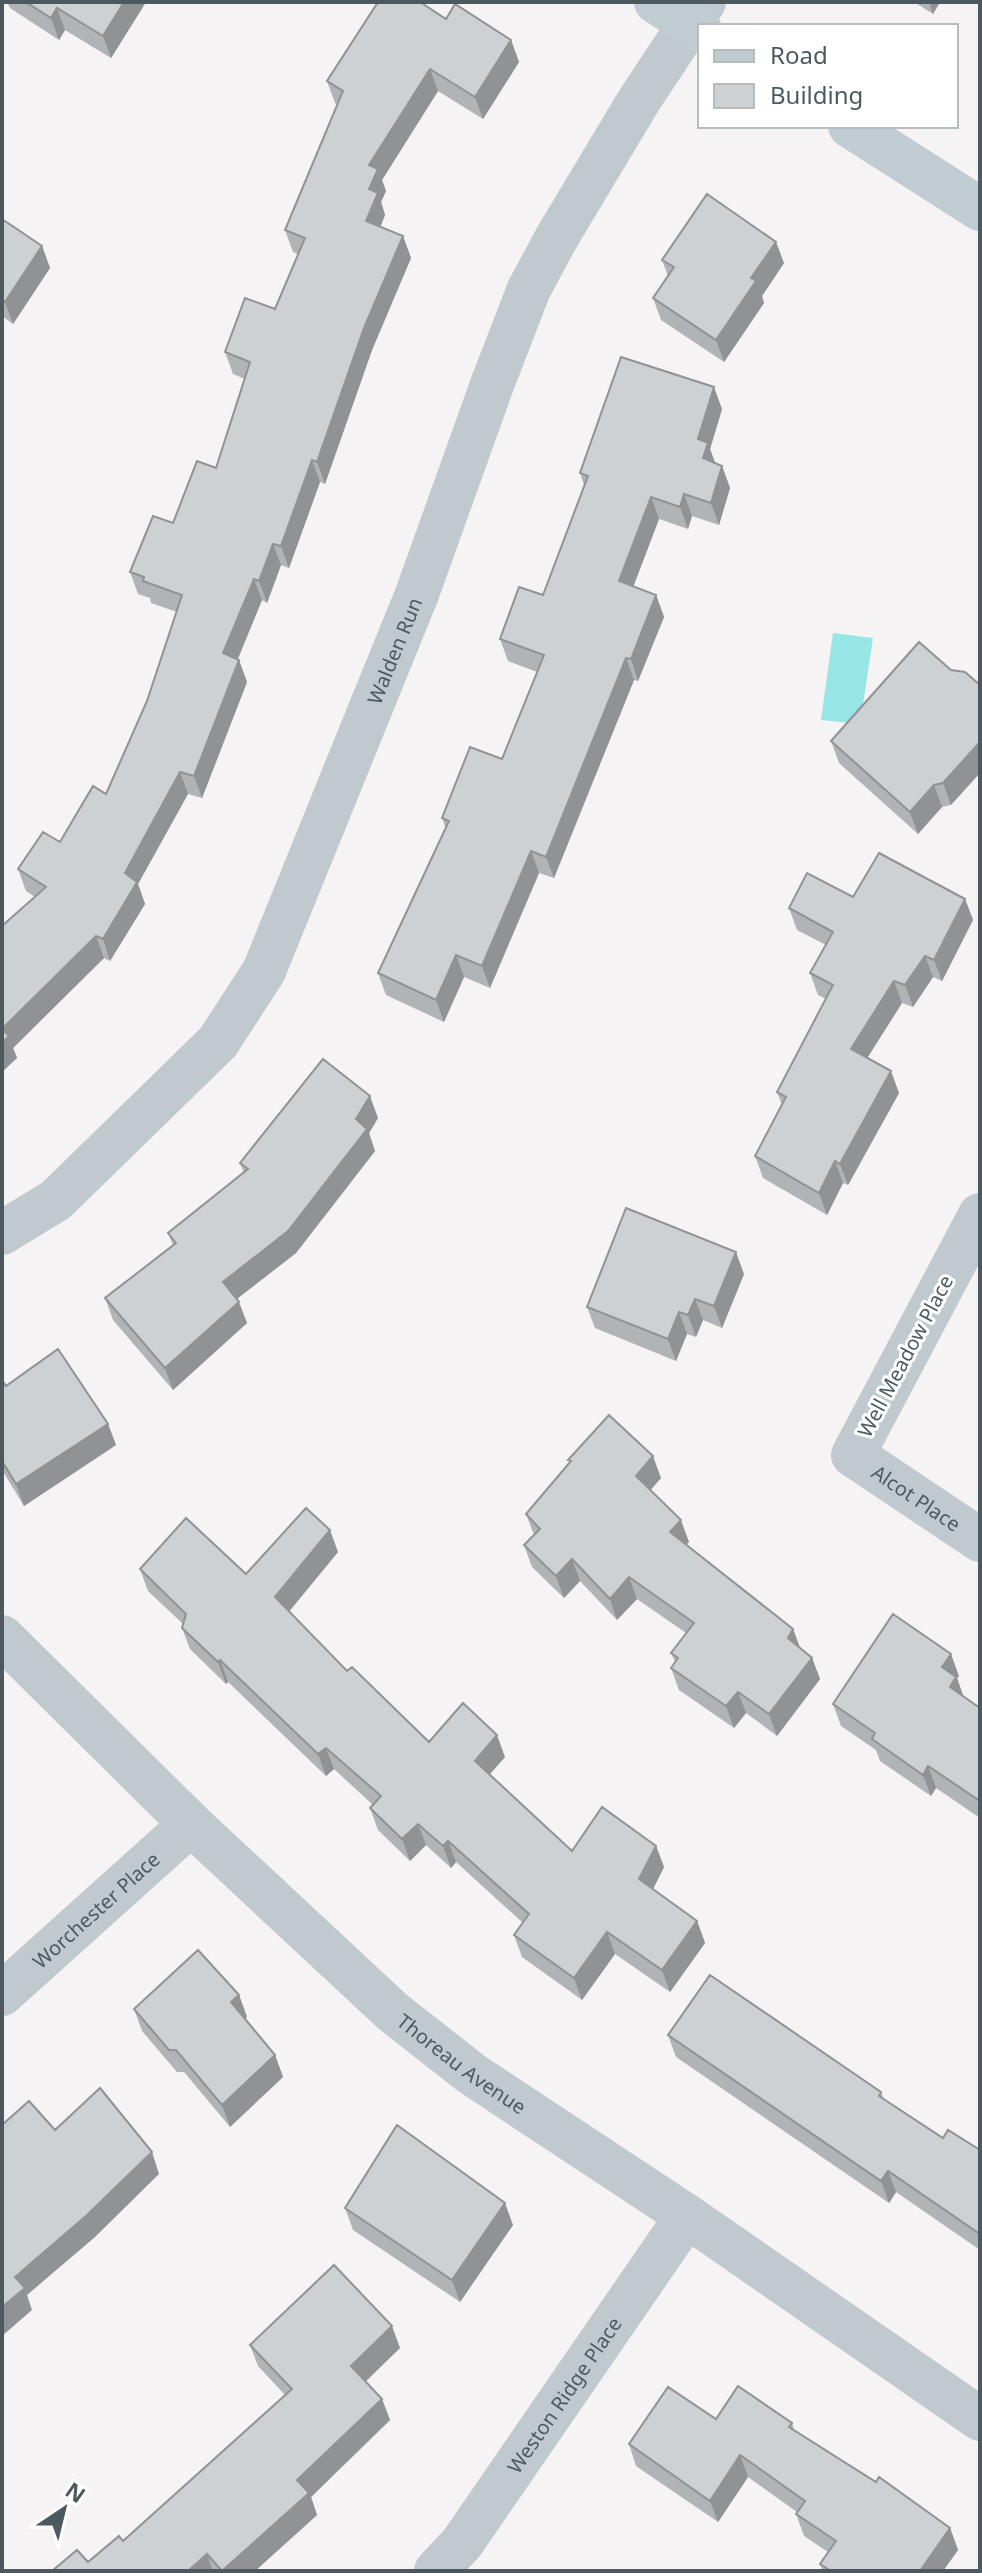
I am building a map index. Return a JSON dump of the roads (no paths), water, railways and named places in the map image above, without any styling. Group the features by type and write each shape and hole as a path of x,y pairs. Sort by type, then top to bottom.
{"street":[{"name":"Walden Run","path":"2,1233 56,1200 218,1042 264,971 417,594 529,289 688,15"},
{"path":"853,128 980,209"},
{"name":"Well Meadow Place","path":"853,1455 980,1215"},
{"name":"Alcot Place","path":"853,1455 980,1540"},
{"name":"Thoreau Avenue","path":"2,1637 191,1824 393,2012 472,2074 687,2216 980,2419"},
{"name":"Worchester Place","path":"2,1994 191,1824"},
{"name":"Weston Ridge Place","path":"436,2571 471,2530 687,2216"}],"water":[{"path":"833,633 873,638 860,724 821,720"}]}
